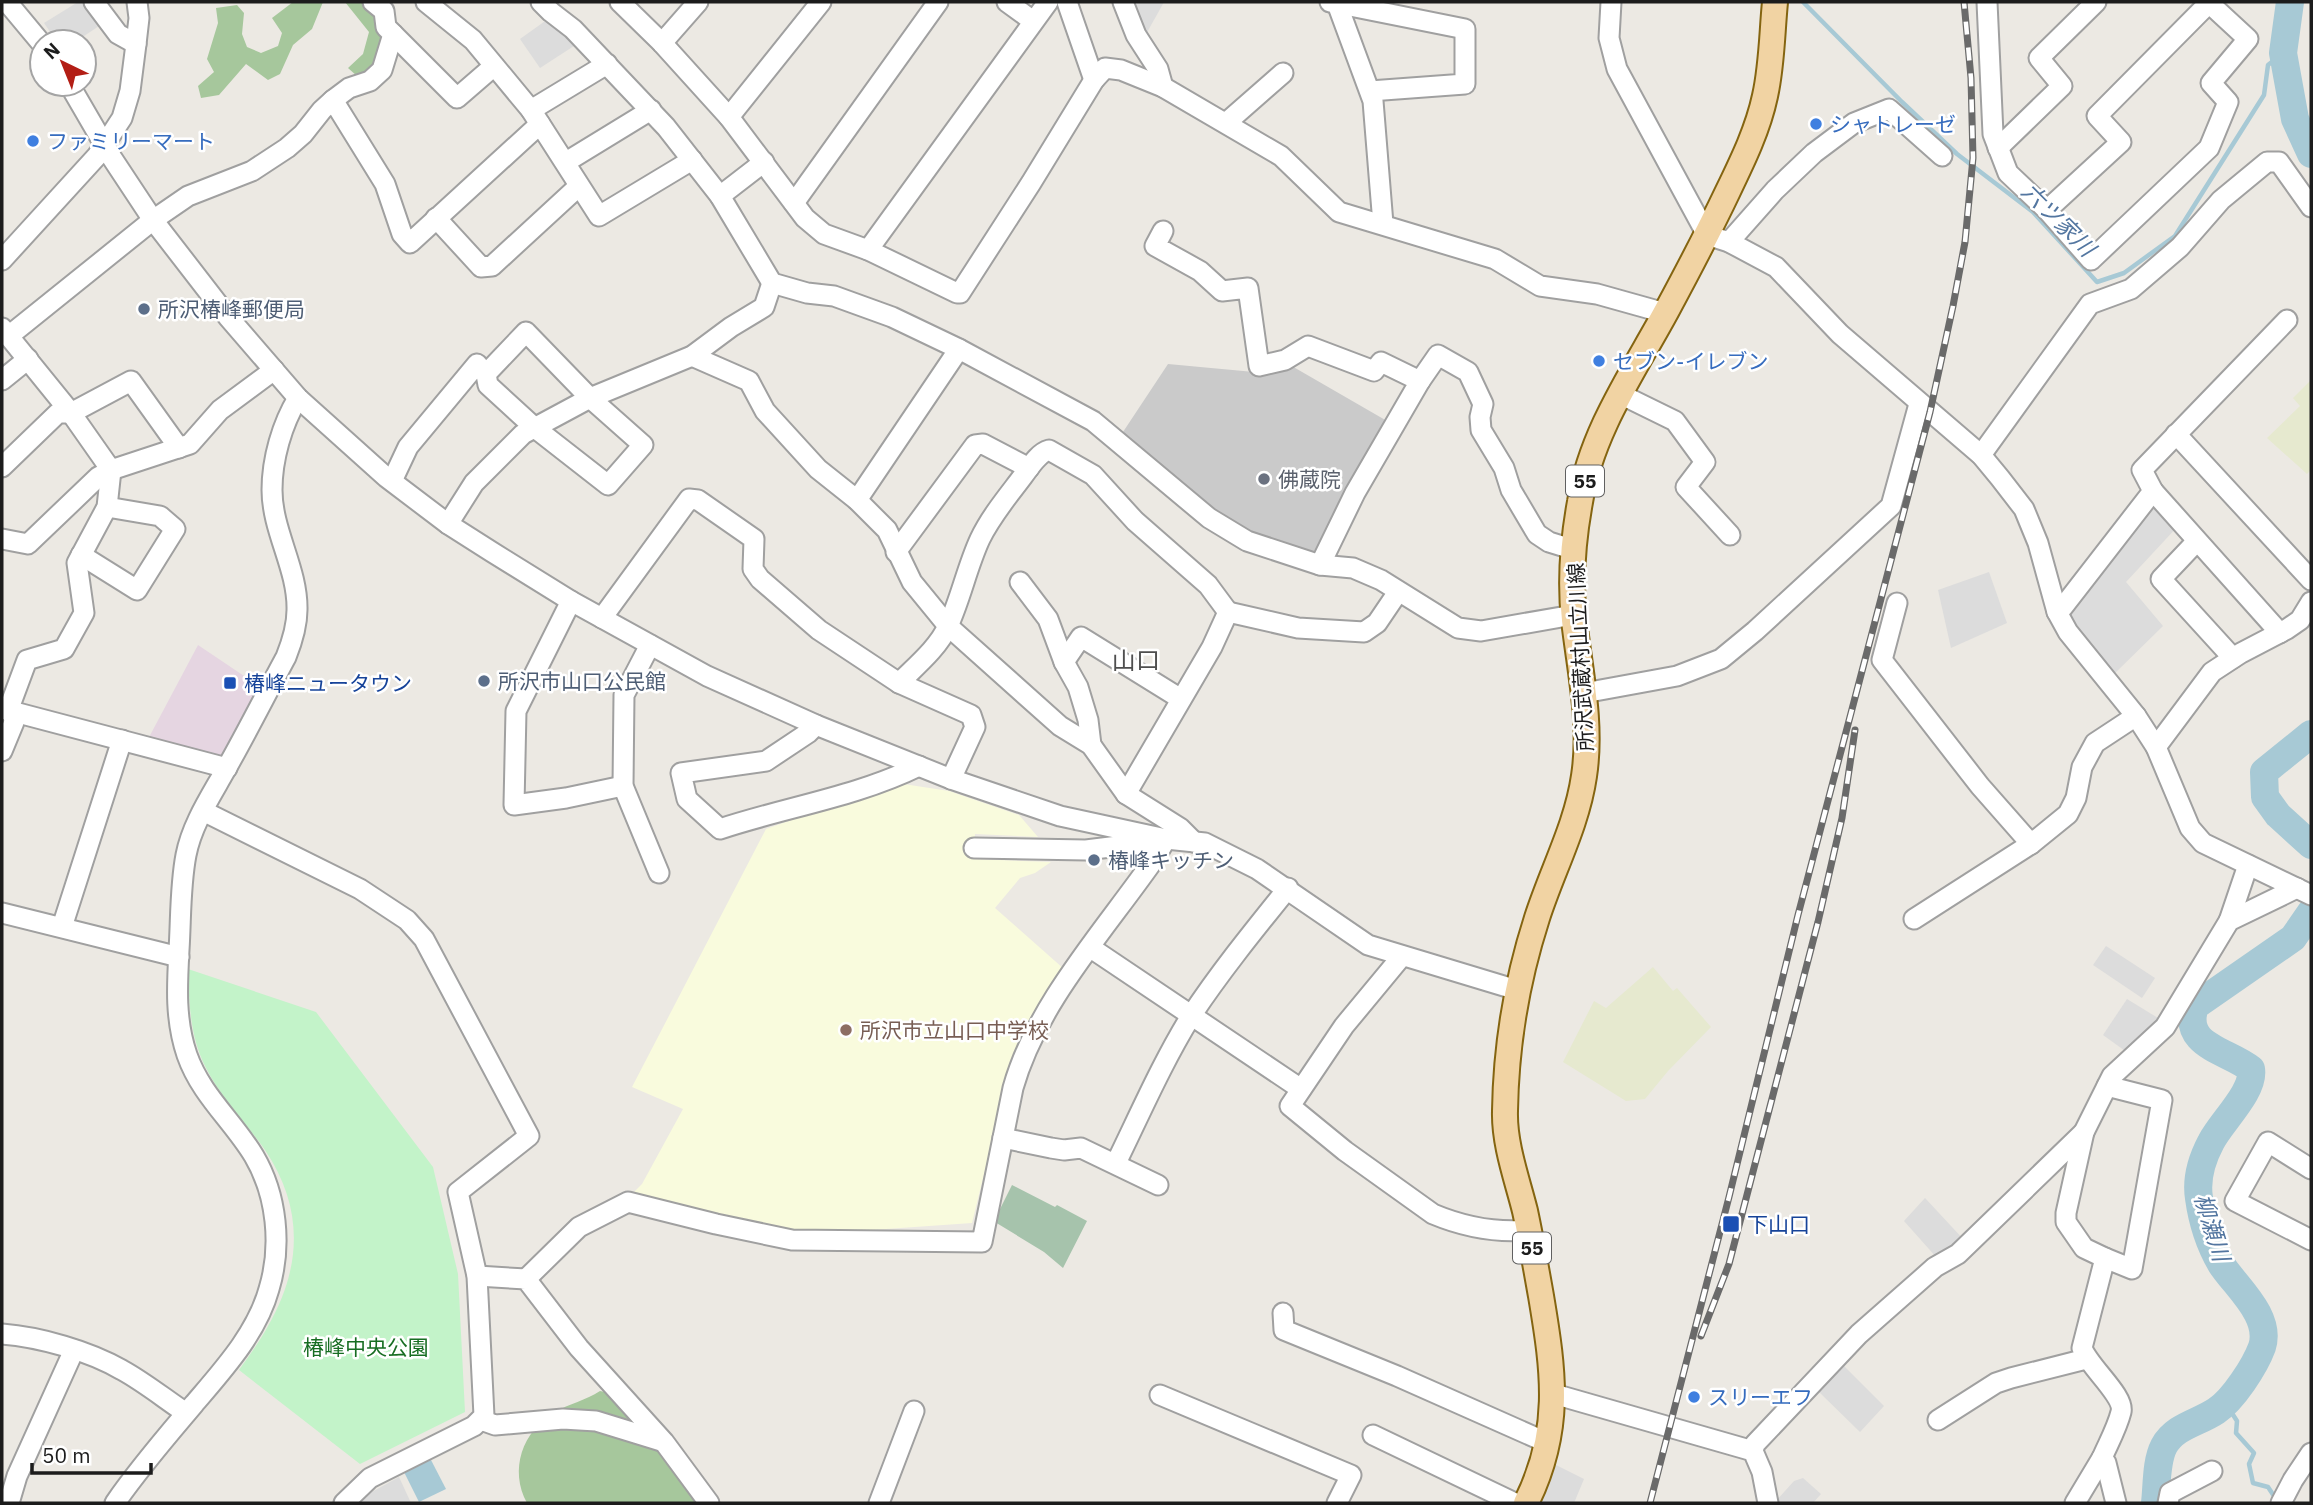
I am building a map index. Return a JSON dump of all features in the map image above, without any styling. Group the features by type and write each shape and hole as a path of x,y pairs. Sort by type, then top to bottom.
{"main road":[{"name":"所沢武蔵村山立川線","path":"1526,1503 1548,1443 1554,1394 1549,1342 1529,1230 1504,1116 1517,990 1536,919 1580,800 1588,738 1573,615 1580,501 1600,433 1620,394 1665,313 1718,239 1765,94 1775,2"}],"street":[{"path":"8,2 29,28"},
{"path":"94,2 118,34 136,44"},
{"path":"2,260 97,156 122,118 136,44 139,18 137,2"},
{"path":"426,2 474,40 536,117 599,216 692,160"},
{"path":"541,2 573,29 651,110 720,196 772,283 807,293 834,296 892,317 959,349 1093,421 1226,531 1247,541 1320,565 1353,569 1381,580 1458,628 1481,631 1573,615"},
{"path":"620,2 663,43 729,117 806,218 824,234 868,250 957,293 960,293 1031,183 1094,80 1105,68 1121,70 1163,87 1281,156 1339,212 1495,259 1540,286 1597,294 1665,313"},
{"path":"663,43 698,2"},
{"path":"729,117 821,2"},
{"path":"794,203 938,2"},
{"path":"1007,2 1033,21"},
{"path":"868,250 1048,2"},
{"path":"1067,2 1094,80"},
{"path":"1123,2 1136,35 1158,69 1163,87"},
{"path":"1611,2 1609,38 1617,69 1677,184 1718,239 1776,267 1840,334 1980,455 2024,509 2038,543 2057,612 2068,632 2136,716 2156,747 2190,828 2203,843 2304,892"},
{"path":"1987,2 1993,134 2008,173 2047,210 2091,260 2209,148 2228,102 2211,83 2248,39 2210,2 2096,116 2121,142 2047,210"},
{"path":"1998,148 2062,86 2039,58 2096,2"},
{"path":"1336,3 1465,30 1465,84 1370,91"},
{"path":"1336,3 1370,91 1383,224"},
{"path":"383,5 386,27 457,98 494,66"},
{"path":"7,710 27,660 64,649 84,613 77,563 107,507 111,470 71,412 6,331 188,196 252,172 287,148 333,100 349,88 370,81 382,70 393,34"},
{"path":"333,100 384,184 402,234 410,243 536,117 607,64"},
{"path":"1226,123 1283,73"},
{"path":"77,98 153,220 228,317 298,398 392,481 448,524 571,601 707,676 816,725 951,779 1070,819 1166,839 1205,843 1288,888 1368,945 1517,990"},
{"path":"1718,239 1814,153 1854,123 1889,109 1942,156"},
{"path":"566,163 651,110"},
{"path":"720,196 764,162"},
{"path":"1980,455 2090,304 2131,289 2180,247 2221,200 2267,162 2279,162 2311,207"},
{"path":"436,218 481,267 492,266 579,186"},
{"path":"1163,231 1155,246 1200,271 1222,291 1248,288 1259,366 1285,360 1308,346 1374,371 1381,362 1420,381"},
{"path":"448,524 474,483 515,441 590,398 692,356 764,307 772,283"},
{"path":"2280,633 2153,491 2142,470 2287,320"},
{"path":"392,481 408,447 477,364 486,374 488,385 535,428 608,485 643,445 590,398 526,332 486,374"},
{"path":"857,500 959,349"},
{"path":"1320,565 1355,493 1438,355 1468,372 1483,404 1481,430 1504,468 1511,489 1537,534 1549,542 1575,551"},
{"path":"692,356 749,381 765,411 818,470 857,500 887,530 912,582 948,626 1060,726 1091,745 1126,794 1180,828 1194,842"},
{"path":"2,380 29,359"},
{"path":"2,539 28,544 98,477 111,470 190,444 220,410 274,370"},
{"path":"2,467 58,413 71,412 131,381 179,448"},
{"path":"1620,394 1675,421 1705,462 1686,487 1730,535"},
{"path":"115,1503 248,1334 264,1305 276,1256 276,1229 266,1184 254,1157 205,1091 195,1073 180,1027 177,1003 186,854 203,811 286,657 294,635 298,609 272,491 278,449 286,421 298,398"},
{"path":"1584,693 1678,676 1721,659 1755,631 1891,506 1919,404"},
{"path":"2176,433 2311,580"},
{"path":"896,551 975,445 983,444 1029,468"},
{"path":"899,683 940,641 981,538 994,515 1029,468 1044,451 1049,450 1093,475 1135,521 1208,585 1228,612 1298,628 1364,632 1377,623 1398,592"},
{"path":"2057,612 2153,491"},
{"path":"602,618 689,499 698,500 754,539 753,569 764,583 818,630 899,683 971,715 975,727 951,779"},
{"path":"81,555 137,590 175,529 160,516 107,507"},
{"path":"2197,541 2161,579 2233,658"},
{"path":"1020,582 1048,619 1064,662 1078,687 1088,720 1091,745"},
{"path":"571,601 516,711 514,805 624,786"},
{"path":"2156,747 2212,671 2300,620 2311,602"},
{"path":"1897,603 1882,660 1980,786 2032,844"},
{"path":"1126,794 1212,647 1228,612"},
{"path":"1064,662 1081,637 1181,699"},
{"path":"650,645 624,695 624,786 659,873"},
{"path":"7,710 227,768"},
{"path":"2,751 14,722 7,710"},
{"path":"1914,919 2032,844 2068,814 2073,806 2082,767 2095,743 2136,716"},
{"path":"816,725 766,761 681,773 687,799 720,829 811,805 899,776 919,766"},
{"path":"62,927 122,740"},
{"path":"203,811 360,889 407,920 424,939 529,1136 458,1192 477,1276 485,1412 481,1420 370,1478 344,1503"},
{"path":"1061,850 1070,819"},
{"path":"477,1276 526,1279 579,1227 628,1202 792,1240 982,1242 1016,1076 1031,1037 1057,994 1166,839"},
{"path":"974,848 1061,850 1114,847 1166,839"},
{"path":"2107,1086 2162,1100 2132,1269 2084,1248 2066,1222 2084,1132 2107,1086 2112,1076 2165,1027 2230,921 2248,865"},
{"path":"1116,1164 1158,1076 1192,1016 1256,927 1288,888"},
{"path":"2230,921 2304,892"},
{"path":"2,913 179,957"},
{"path":"1091,948 1301,1089"},
{"path":"1402,956 1344,1026 1290,1106 1345,1151 1433,1214 1489,1231 1529,1230"},
{"path":"1768,1503 1762,1472 1753,1451 1755,1444 1859,1334 1935,1267 1958,1254 2084,1132"},
{"path":"1003,1138 1051,1149 1081,1148 1158,1185"},
{"path":"2311,1169 2268,1142 2235,1201 2311,1240"},
{"path":"2075,1503 2102,1458 2122,1410 2120,1399 2086,1359 2082,1348 2105,1258"},
{"path":"526,1279 579,1348 664,1442 709,1503"},
{"path":"1283,1313 1284,1330 1397,1376 1548,1443"},
{"path":"2,1334 18,1335 74,1350 122,1369 186,1413"},
{"path":"9,1503 17,1476 74,1350"},
{"path":"1937,1420 1997,1383 2086,1359"},
{"path":"1554,1394 1753,1451"},
{"path":"1160,1395 1351,1475 1338,1503"},
{"path":"879,1503 914,1411"},
{"path":"481,1420 495,1425 563,1419 596,1421 664,1442"},
{"path":"1373,1435 1515,1503"},
{"path":"2281,1503 2292,1480 2311,1453"},
{"path":"2102,1458 2116,1503"},
{"path":"2168,1503 2170,1493 2212,1471"}],"shaded area":[{"path":"78,2 91,2 105,22 96,28 47,28 44,23"},
{"path":"1129,2 1164,2 1145,36"},
{"path":"548,19 577,44 540,68 520,39"},
{"name":"佛蔵院","path":"1168,364 1254,372 1290,365 1387,421 1323,552 1312,558 1220,521 1119,438"},
{"path":"2311,380 2311,470 2307,474 2267,438 2300,406 2293,398"},
{"path":"2153,498 2178,526 2126,582 2163,626 2112,676 2065,613"},
{"path":"1989,572 2007,623 1951,648 1938,590"},
{"path":"198,645 259,686 219,763 147,741"},
{"name":"所沢市立山口中学校","path":"897,783 949,791 1019,815 1038,837 975,834 973,859 1051,862 1035,873 1020,878 995,908 1064,969 1011,1064 972,1223 800,1235 637,1196 634,1192 642,1184 683,1109 632,1087 766,829"},
{"path":"2106,946 2155,978 2142,998 2093,965"},
{"path":"1653,967 1673,991 1677,988 1711,1027 1645,1099 1626,1101 1563,1062 1594,1001 1606,1008"},
{"path":"2127,999 2158,1018 2160,1026 2128,1053 2103,1035"},
{"path":"1012,1185 1087,1221 1063,1268 1044,1252 990,1219 992,1206 1000,1209"},
{"path":"1925,1198 1964,1240 1937,1258 1904,1221"},
{"path":"1842,1364 1884,1406 1860,1432 1817,1390"},
{"path":"1552,1463 1584,1479 1574,1503 1536,1503"},
{"path":"399,1477 411,1503 358,1503 370,1493"},
{"path":"1803,1478 1821,1494 1813,1503 1776,1503 1794,1481"}],"green space":[{"path":"293,2 323,2 312,29 293,45 280,74 268,80 246,64 219,95 201,98 198,86 214,72 207,59 218,23 216,8 237,5 244,13 242,34 247,47 261,53 278,46 282,33 272,18"},
{"path":"345,2 364,2 380,17 386,47 370,69 357,76 348,68 363,54 369,32"},
{"name":"椿峰中央公園","path":"188,969 316,1012 433,1167 458,1274 465,1412 360,1464 239,1370 268,1326 287,1282 294,1238 292,1216 278,1172 206,1068 191,1020"},
{"path":"600,1391 624,1396 702,1503 527,1503 519,1478 519,1465 527,1440 544,1420 555,1412"}],"water":[{"path":"431,1460 446,1489 419,1502 404,1472"}],"waterway":[{"name":"六ツ家川","path":"1803,2 1957,154 2033,212 2097,282 2124,273 2175,236 2264,95 2268,65 2283,53"},
{"name":"柳瀬川","path":"2290,2 2283,53 2295,119 2311,154"},
{"name":"柳瀬川","path":"2311,734 2264,772 2265,797 2278,815 2311,845"},
{"name":"柳瀬川","path":"2155,1503 2158,1466 2164,1446 2174,1434 2223,1406 2243,1382 2254,1363 2262,1347 2264,1335 2262,1324 2251,1302 2221,1264 2213,1249 2204,1224 2198,1191 2200,1169 2208,1149 2248,1087 2251,1069 2200,1039 2194,1030 2192,1019 2195,1006 2293,938 2311,912"},
{"path":"2226,1404 2237,1421 2236,1433 2254,1453 2249,1464 2253,1483 2268,1487 2276,1499"}],"railway":[{"path":"1650,1503 1798,915 1930,412 1953,306 1965,242 1973,158 1971,78 1964,2"},
{"path":"1701,1336 1729,1264 1818,922 1842,818 1855,730"}],"place":[{"name":"シャトレーゼ","path":"1816,124"},
{"name":"ファミリーマート","path":"33,141"},
{"name":"所沢椿峰郵便局","path":"144,309"},
{"name":"セブン-イレブン","path":"1599,361"},
{"name":"佛蔵院","path":"1264,479"},
{"name":"所沢市山口公民館","path":"484,681"},
{"name":"椿峰ニュータウン","path":"230,683"},
{"name":"椿峰キッチン","path":"1094,860"},
{"name":"所沢市立山口中学校","path":"846,1030"},
{"name":"下山口","path":"1731,1224"},
{"name":"スリーエフ","path":"1694,1397"}],"district":[{"name":"山口","path":"1136,660"}]}
